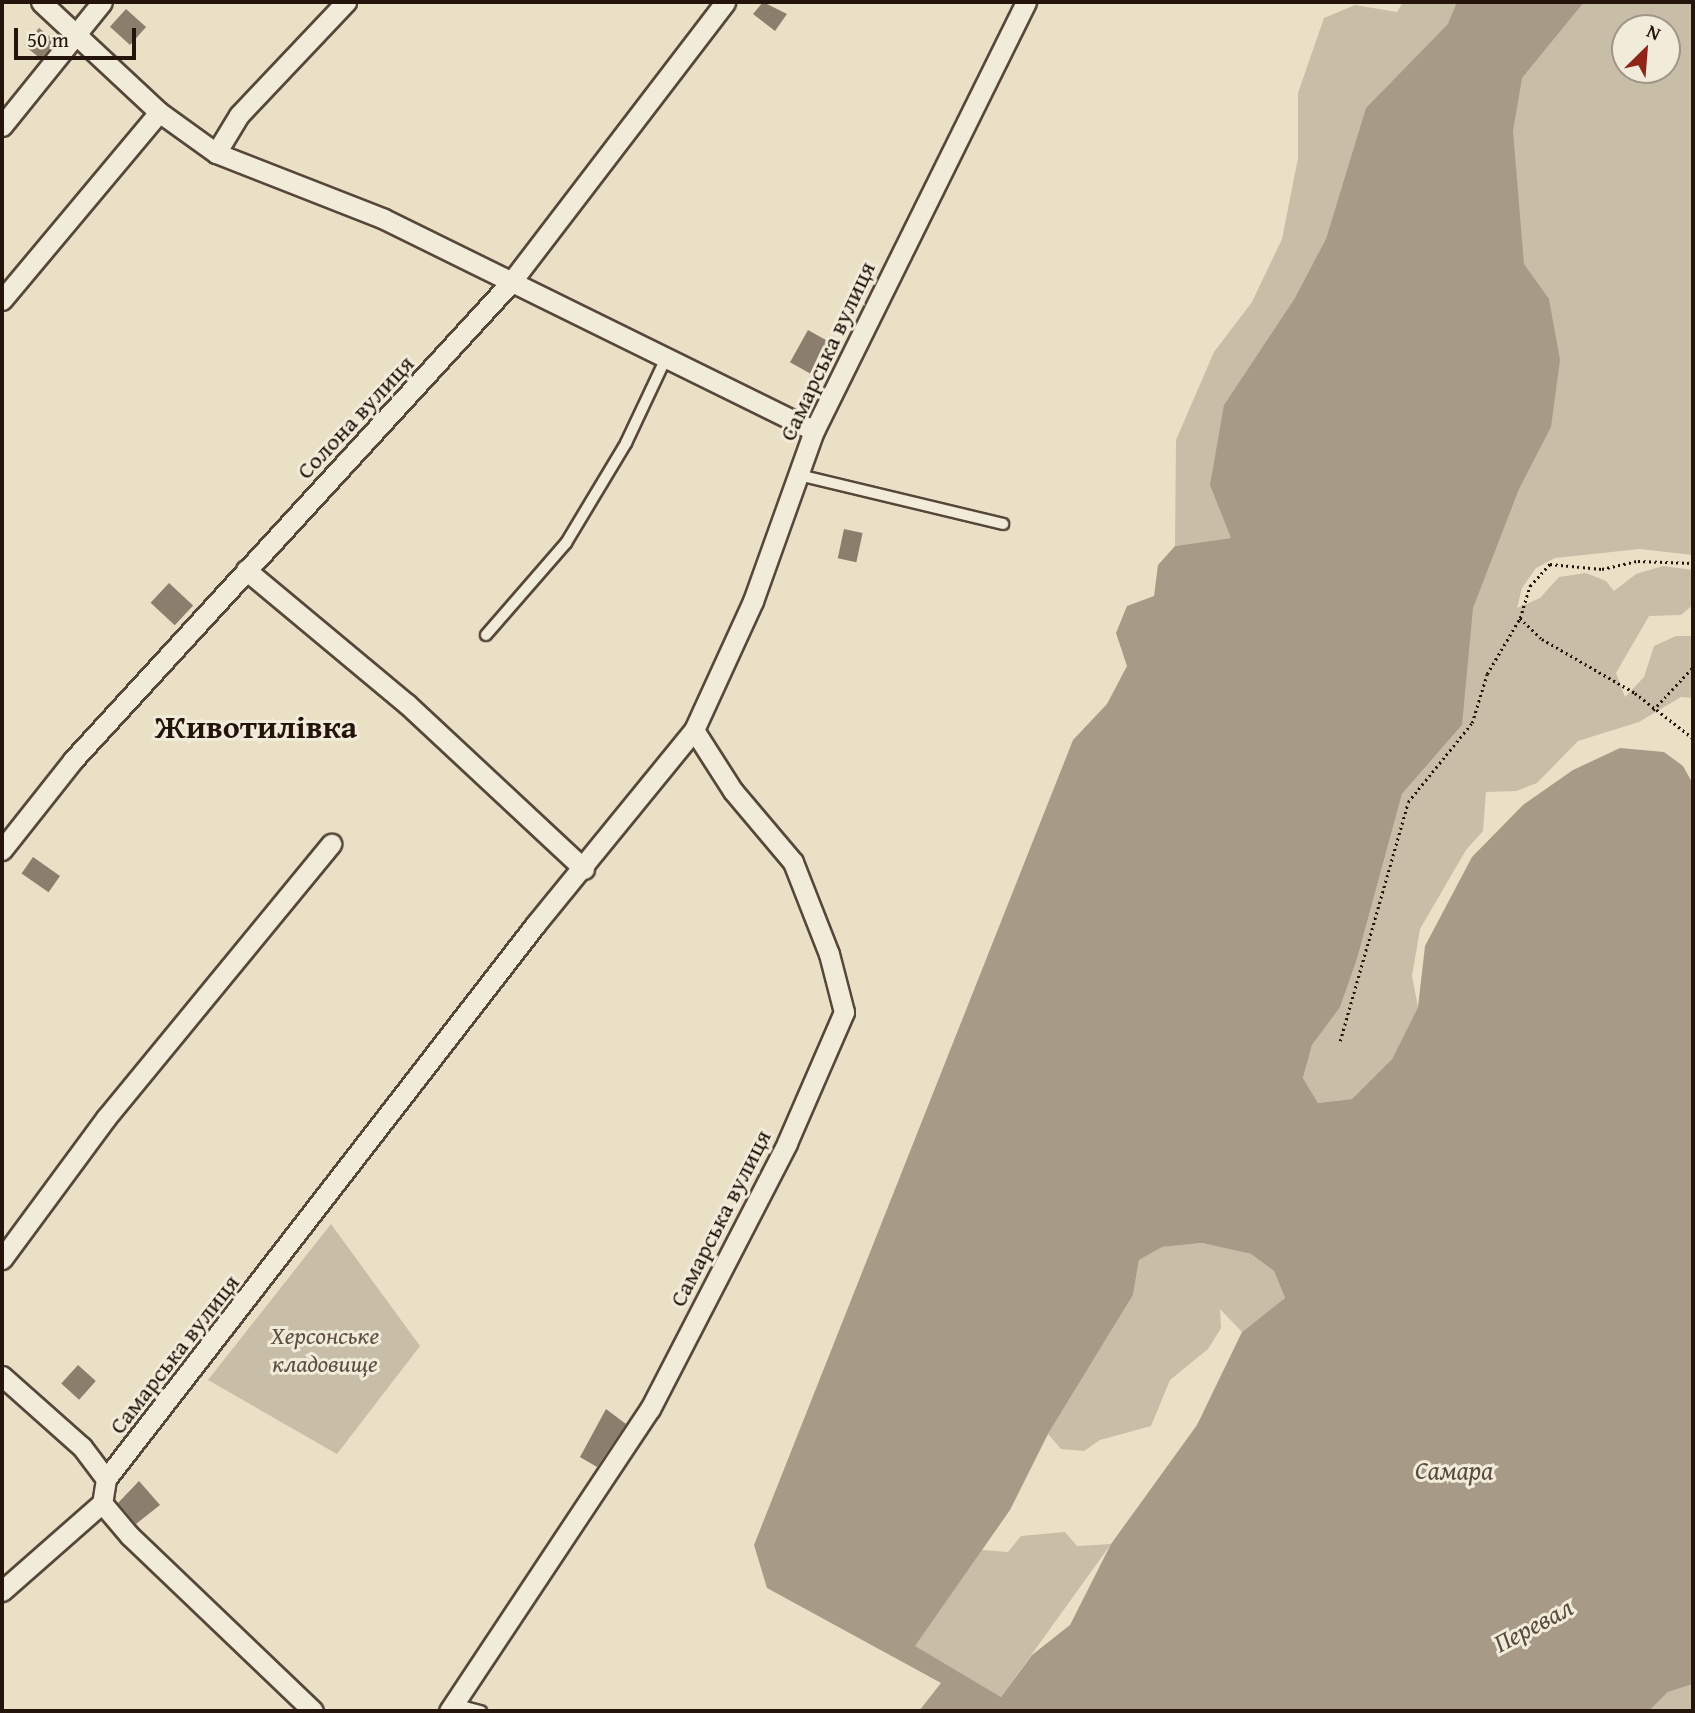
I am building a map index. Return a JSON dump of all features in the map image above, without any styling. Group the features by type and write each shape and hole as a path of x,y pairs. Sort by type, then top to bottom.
{"street":[{"path":"41,2 159,112 216,153 384,219 512,281 664,360 814,431"},
{"path":"2,126 78,38 102,2"},
{"path":"216,153 239,115 346,2"},
{"name":"Солона вулиця","path":"2,850 73,760 512,281 725,2"},
{"name":"Самарська вулиця","path":"106,1479 694,730 753,601 814,431 1026,2"},
{"path":"2,300 159,112"},
{"path":"246,570 407,704 584,869"},
{"name":"Самарська вулиця","path":"451,1707 650,1409 787,1143 844,1012 829,954 793,862 733,791 694,730"},
{"path":"2,1258 106,1118 331,844"},
{"path":"2,1376 82,1447 106,1479 102,1503 2,1591"},
{"path":"102,1503 313,1711"}],"lane":[{"path":"486,635 566,543 626,443 664,360"},
{"path":"799,475 1003,524"},
{"path":"451,1707 481,1711"}],"path":[{"path":"1340,1041 1408,802 1472,723 1486,674 1520,618 1530,586 1550,564 1602,569 1639,561 1693,563"},
{"path":"1520,618 1542,639 1635,693 1693,739"},
{"path":"1654,710 1693,667"}],"green space":[{"path":"1403,2 1693,2 1693,555 1640,549 1555,558 1536,568 1522,588 1517,608 1540,598 1559,577 1586,573 1606,581 1614,591 1636,574 1663,566 1693,570 1693,605 1681,615 1649,616 1616,673 1625,697 1644,677 1654,646 1676,636 1693,636 1693,698 1681,697 1639,722 1578,741 1537,783 1516,791 1486,792 1483,831 1466,850 1420,929 1412,976 1418,1007 1392,1059 1352,1099 1318,1103 1303,1078 1312,1045 1340,1006 1357,959 1402,794 1462,725 1231,538 1175,546 1176,440 1214,352 1252,302 1282,239 1298,158 1298,93 1324,18 1355,5 1397,12"},
{"name":"Херсонське кладовище","path":"331,1224 420,1346 337,1454 208,1380"},
{"path":"1202,1243 1251,1254 1274,1271 1285,1298 1242,1332 1220,1309 1221,1328 1208,1349 1170,1380 1151,1426 1100,1440 1084,1451 1061,1449 1048,1434 1133,1295 1139,1260 1161,1247"},
{"path":"1065,1532 1077,1546 1111,1544 1001,1697 914,1646 982,1550 1008,1552 1021,1536"},
{"path":"1693,1684 1693,1711 1649,1711 1668,1692"}],"water":[{"name":"Самара","path":"1457,2 1584,2 1522,78 1513,131 1524,264 1549,299 1560,360 1551,427 1519,489 1473,608 1462,725 1402,794 1357,959 1340,1007 1312,1045 1303,1078 1318,1103 1352,1099 1392,1059 1418,1007 1425,946 1472,857 1523,805 1573,770 1620,748 1664,752 1683,766 1693,784 1693,1684 1668,1692 1649,1711 919,1711 941,1683 767,1588 754,1545 1073,740 1107,704 1127,666 1116,633 1127,606 1154,596 1158,565 1175,546 1231,538 1210,485 1224,405 1295,298 1326,239 1366,108 1448,24","holes":["1202,1243 1251,1254 1274,1271 1285,1298 1242,1332 1197,1425 1111,1544 1070,1625 1032,1655 1001,1697 915,1646 1010,1510 1048,1434 1133,1295 1139,1260 1162,1247"]}],"building":[{"path":"763,2 787,14 775,31 753,14"},
{"path":"126,9 146,27 130,45 110,27"},
{"path":"39,28 55,41 41,59 25,46"},
{"path":"808,330 828,341 810,374 790,362"},
{"path":"844,529 863,533 856,562 838,558"},
{"path":"169,583 193,606 175,625 151,603"},
{"path":"33,857 60,876 49,892 22,873"},
{"path":"78,1365 96,1381 79,1400 61,1384"},
{"path":"606,1409 626,1424 597,1467 580,1457"},
{"path":"139,1481 160,1505 136,1524 118,1503"}],"district":[{"name":"Животилівка","path":"256,727"}],"water label":[{"name":"Перевал","path":"1533,1625"}]}
